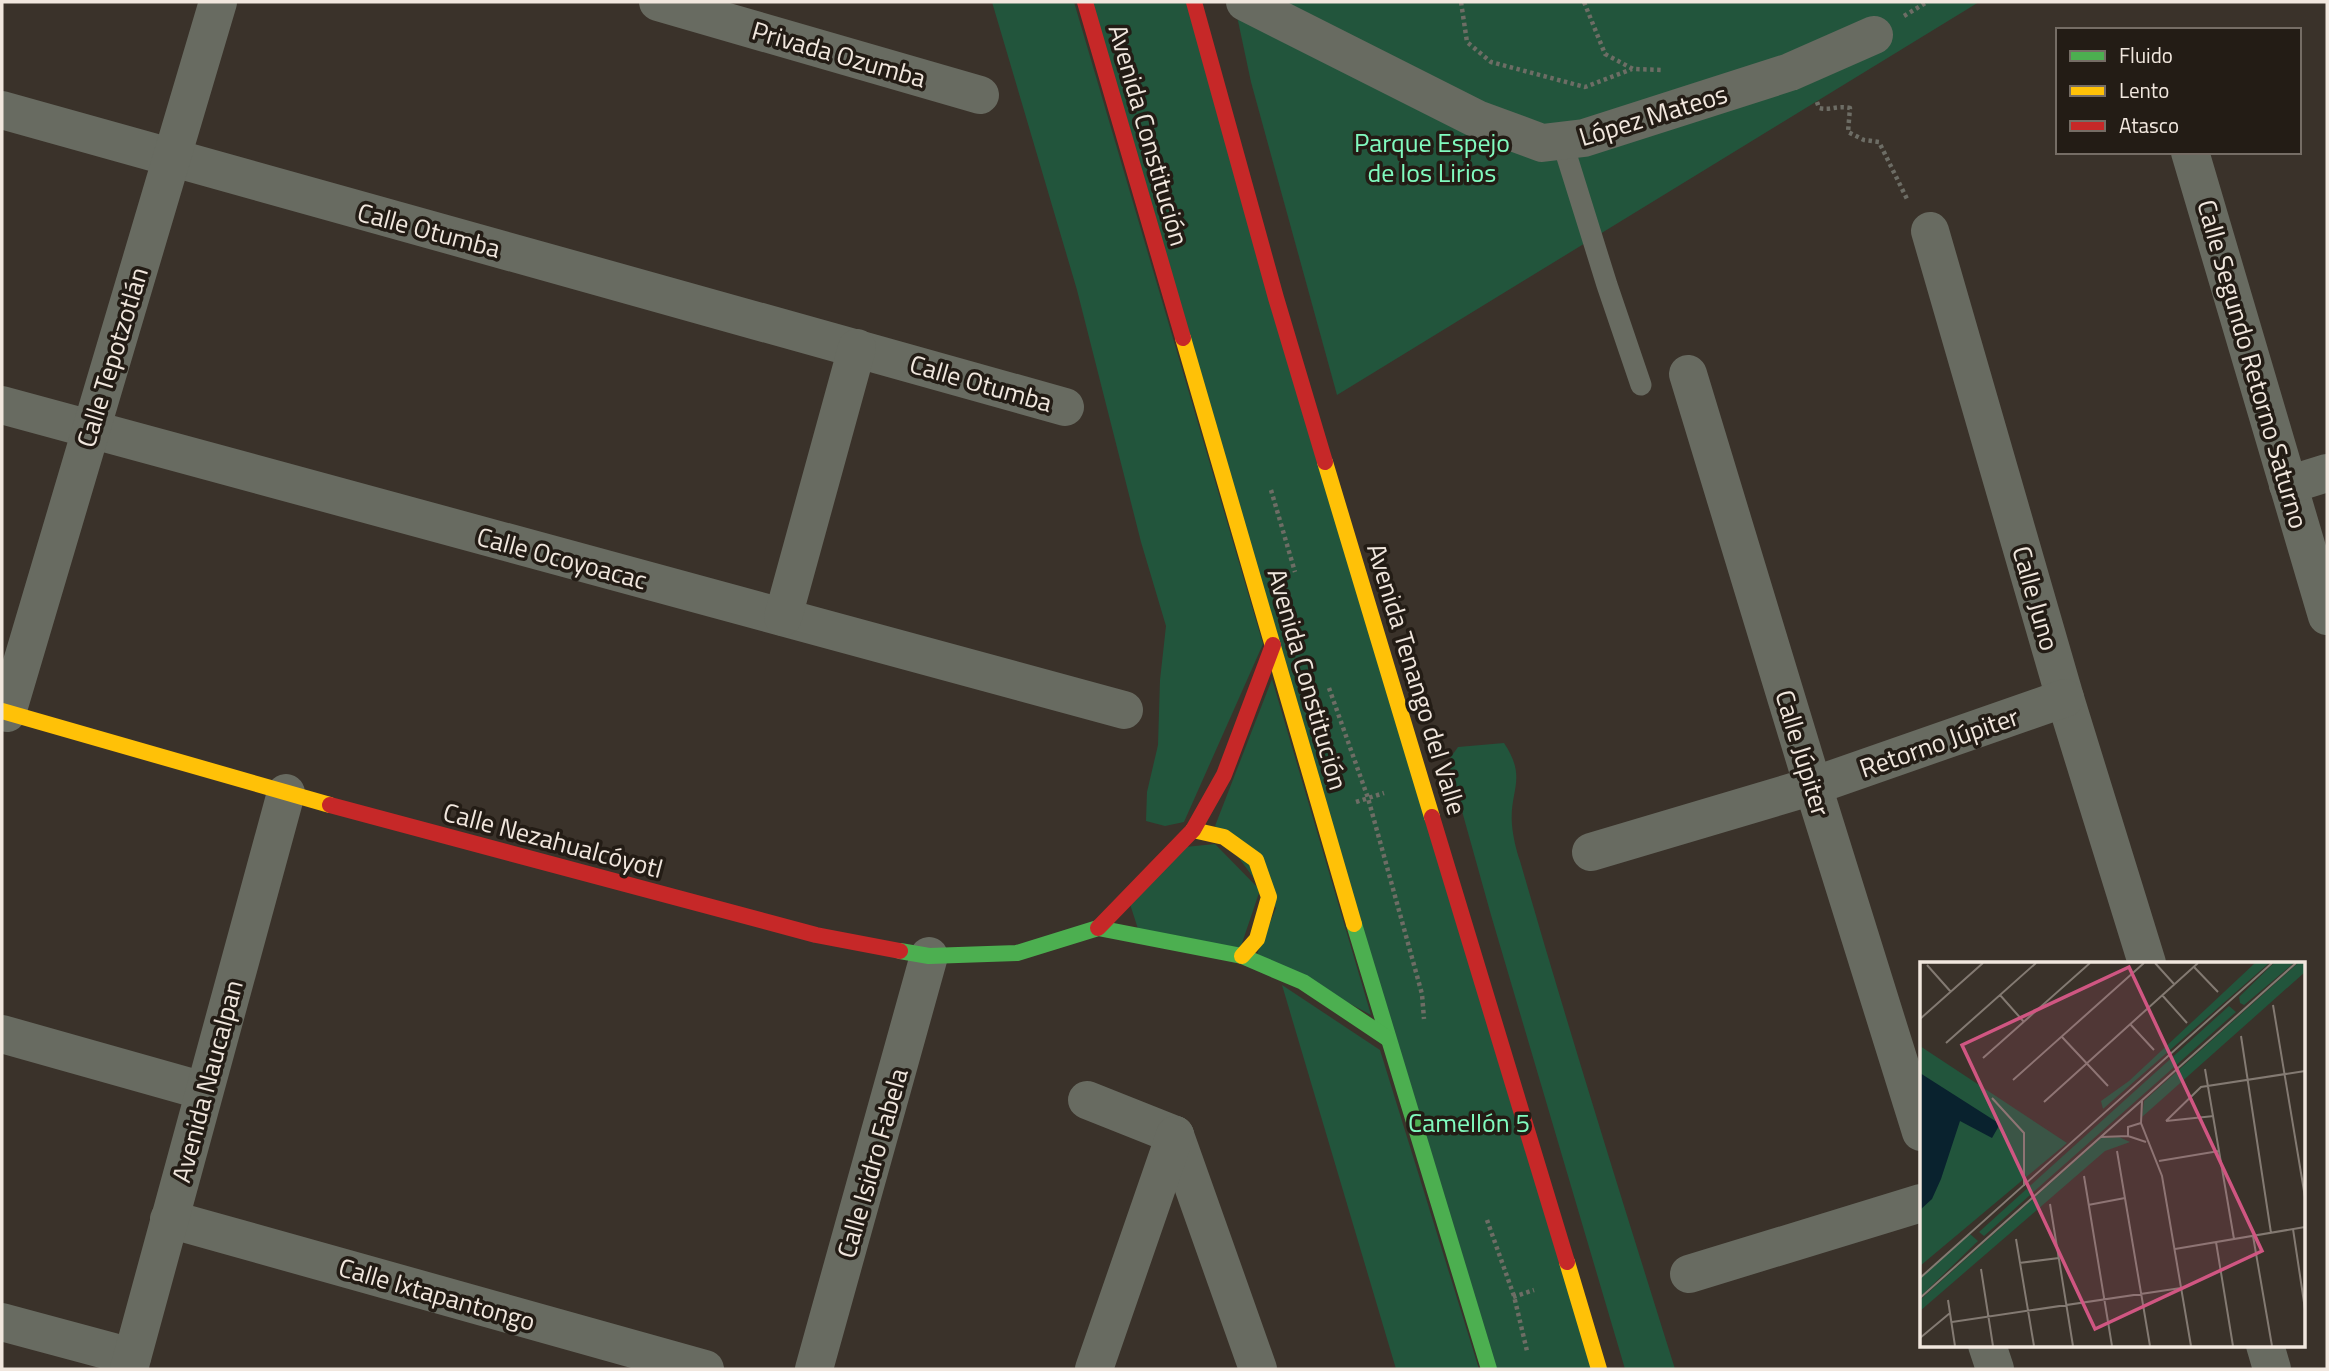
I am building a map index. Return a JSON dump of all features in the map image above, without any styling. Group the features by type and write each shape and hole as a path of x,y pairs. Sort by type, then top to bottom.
{"main road":[{"name":"Avenida Constitución","path":"1085,2 1387,1038 1489,1369"},
{"name":"Avenida Tenango del Valle","path":"1194,2 1276,298 1599,1369"},
{"name":"Calle Nezahualcóyotl","path":"1098,929 1193,830 1224,775 1273,645"},
{"name":"Calle Nezahualcóyotl","path":"4,712 286,793 816,935 929,956 1017,953 1098,929 1241,956 1303,982 1387,1038"},
{"path":"1193,830 1224,837 1256,860 1269,897 1257,939 1241,956"}],"street":[{"name":"Calle Tepotzotlán","path":"4,712 218,2"},
{"name":"Privada Ozumba","path":"658,2 980,95"},
{"name":"López Mateos","path":"1245,2 1477,119 1542,143 1584,138 1790,72 1874,35"},
{"name":"Calle Otumba","path":"2,110 1065,407"},
{"name":"Calle Segundo Retorno Saturno","path":"2191,154 2327,616"},
{"name":"Calle Juno","path":"1930,231 2065,698 2147,962"},
{"path":"783,617 857,348"},
{"name":"Calle Júpiter","path":"1688,374 1920,1129"},
{"name":"Calle Ocoyoacac","path":"2,404 1124,710"},
{"path":"2288,485 2327,473"},
{"name":"Retorno Júpiter","path":"1591,852 1813,786 2065,698"},
{"name":"Avenida Naucalpan","path":"130,1363 286,793"},
{"name":"Calle Isidro Fabela","path":"814,1369 929,956"},
{"path":"2,1034 204,1091"},
{"path":"1087,1100 1175,1135 1258,1369"},
{"path":"1094,1369 1175,1135"},
{"path":"1689,1274 1920,1203"},
{"name":"Calle Ixtapantongo","path":"169,1219 705,1369"},
{"path":"2,1322 130,1363"},
{"path":"1987,1346 1995,1369"},
{"path":"2264,1346 2272,1369"}],"lane":[{"path":"1562,141 1641,385"}],"path":[{"path":"1461,2 1467,42 1491,62 1585,87 1633,69 1672,70"},
{"path":"1584,2 1605,54 1633,69"},
{"path":"1790,72 1813,90 1819,108 1850,108 1848,132 1879,142 1916,216 1930,231"},
{"path":"1321,812 1422,783"},
{"path":"1471,1310 1572,1278"}],"green space":[{"path":"992,2 1074,2 1263,644 1184,822 1165,826 1146,821 1147,792 1158,745 1160,680 1166,626 1141,542 1077,290"},
{"name":"Camellón 5","path":"1088,2 1187,2 1596,1369 1492,1369"},
{"name":"Parque Espejo de los Lirios","path":"1234,2 1979,2 1337,395 1251,82"},
{"path":"1272,679 1371,1015 1257,954 1276,908 1215,826"},
{"path":"1504,743 1515,766 1512,829 1517,852 1675,1369 1625,1369 1448,761 1458,747"},
{"path":"1215,844 1260,890 1240,949 1138,929 1130,904 1185,847"},
{"path":"1282,985 1380,1050 1479,1369 1396,1369"}],"traffic: fast":[{"path":"1354,924 1489,1369"},
{"path":"900,951 929,956 1017,953 1098,928 1242,956 1303,982 1387,1038"}],"traffic: slow":[{"path":"1183,338 1354,924"},
{"path":"1325,462 1432,817"},
{"path":"2,711 330,805"},
{"path":"1193,830 1224,837 1256,860 1269,897 1257,939 1242,956"},
{"path":"1567,1262 1599,1369"}],"traffic: jam":[{"path":"1085,2 1183,338"},
{"path":"1194,2 1276,298 1325,462"},
{"path":"1098,928 1193,830 1224,775 1273,645"},
{"path":"330,805 816,935 900,951"},
{"path":"1432,817 1567,1262"}]}
